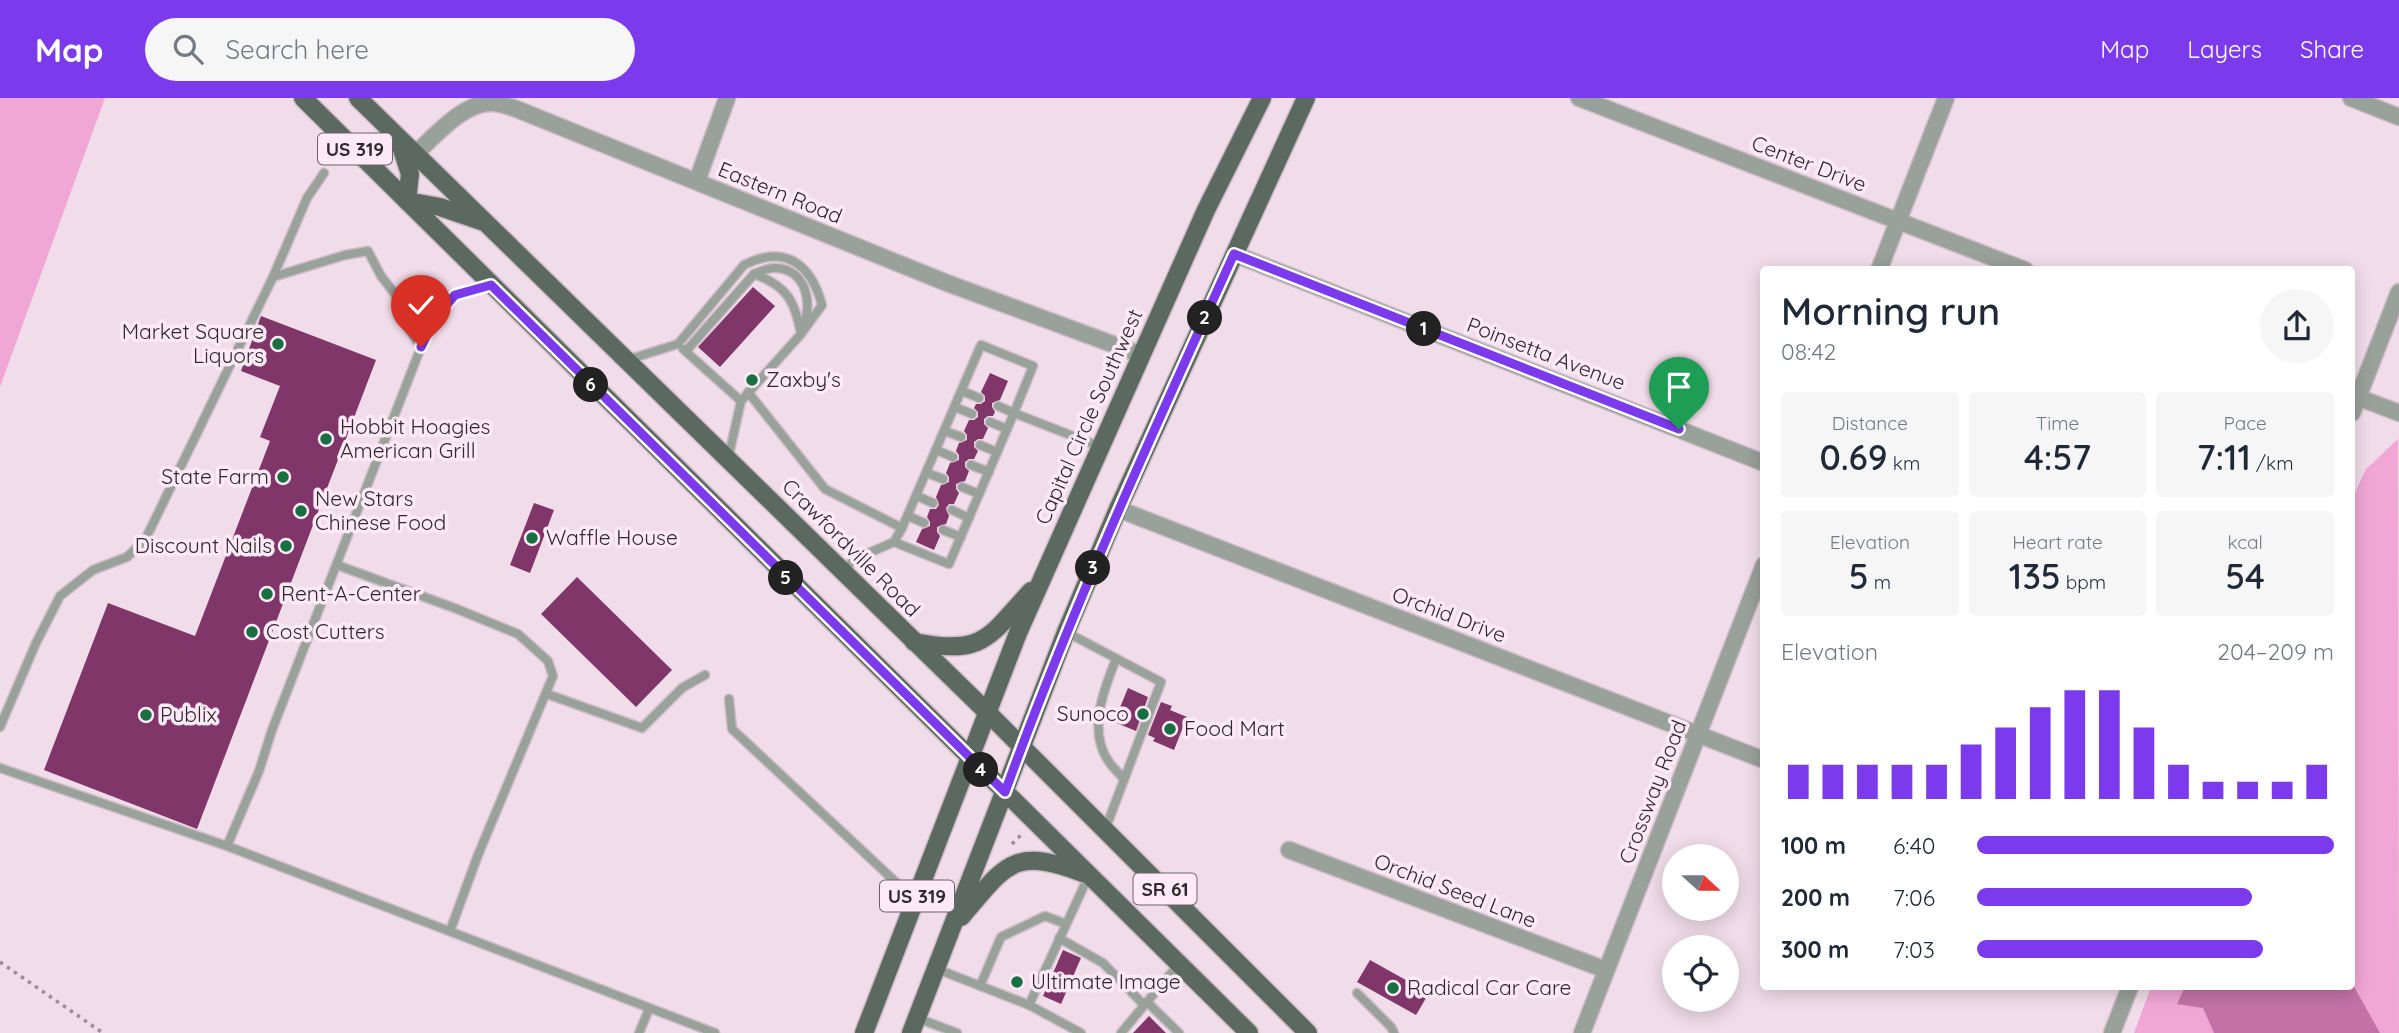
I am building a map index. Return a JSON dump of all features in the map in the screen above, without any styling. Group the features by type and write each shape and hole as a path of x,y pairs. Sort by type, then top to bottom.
{"main road":[{"name":"US 319","path":"303,98 969,759 864,1033"},
{"name":"Crawfordville Road","path":"358,98 1022,746 1308,1033"},
{"name":"Capital Circle Southwest","path":"969,759 1001,673 1042,578 1206,210 1262,98"},
{"path":"1022,746 1118,509 1306,98"},
{"path":"399,138 411,174 407,201 440,207 486,223"},
{"path":"914,642 953,648 979,642 993,632 1042,578"},
{"name":"US 319","path":"914,1025 1022,746"},
{"name":"SR 61","path":"969,759 1249,1033"},
{"path":"952,928 1000,873 1019,862 1045,860 1089,875"}],"street":[{"path":"697,181 727,98"},
{"name":"Center Drive","path":"1579,98 2015,266"},
{"path":"1881,266 1946,98"},
{"path":"2351,98 2399,117"},
{"name":"Eastern Road","path":"415,154 445,126 474,105 492,103 514,108 947,284 1142,355"},
{"name":"Poinsetta Avenue","path":"1234,254 1760,461"},
{"path":"2399,292 2355,396 2399,413"},
{"name":"Orchid Drive","path":"1118,509 1760,758"},
{"name":"Crossway Road","path":"1582,1033 1760,575"},
{"name":"Orchid Seed Lane","path":"1289,850 1606,970"},
{"path":"2112,1033 2129,990"}],"lane":[{"path":"0,727 36,643 60,596 93,570 127,557 145,540 273,277 307,198 324,173"},
{"path":"273,277 345,255 368,251 381,276 396,294 406,324 421,347"},
{"path":"626,360 678,344 744,265 759,257 790,260 802,265 816,284 822,304 801,334 741,401 728,459"},
{"path":"686,351 754,274 773,267 799,277 807,293 808,312 801,334"},
{"path":"754,274 769,279 790,296 796,308 801,334"},
{"path":"227,846 259,771 272,730 421,347 435,318 455,295 491,285"},
{"path":"678,344 741,401"},
{"path":"843,571 855,559 894,542 917,496 981,345 1033,366 949,564 894,542"},
{"path":"962,391 979,398"},
{"path":"748,392 825,489 902,528"},
{"path":"998,406 1101,447"},
{"path":"955,407 972,414"},
{"path":"990,422 1007,429"},
{"path":"945,430 961,437"},
{"path":"980,445 997,452"},
{"path":"936,450 953,457"},
{"path":"971,465 989,472"},
{"path":"927,473 943,479"},
{"path":"962,487 979,494"},
{"path":"917,496 933,503"},
{"path":"952,510 969,518"},
{"path":"908,516 924,523"},
{"path":"943,530 961,537"},
{"path":"337,565 518,634 548,661 553,676 486,835 450,931"},
{"path":"1066,632 1161,682 1105,830"},
{"path":"1116,659 1101,698 1099,733 1107,760 1124,779"},
{"path":"547,694 642,728 682,688 705,675"},
{"path":"729,699 732,729 916,901"},
{"path":"0,768 227,846 715,1033"},
{"path":"1029,1005 1089,875"},
{"path":"980,986 1001,937 1045,916 1066,924"},
{"path":"1059,938 1103,963 1179,1033"},
{"path":"1121,1033 1178,965"},
{"path":"936,969 1029,1005 1081,1033"},
{"path":"1357,993 1394,1033"},
{"path":"639,1033 649,1009"},
{"path":"914,1025 957,1033"}],"path":[{"path":"1012,844 1023,832"},
{"path":"0,962 103,1033"}],"shaded area":[{"path":"0,98 105,98 0,387"},
{"path":"2398,439 2399,1033 2134,1033 2150,990 2355,990 2355,493 2366,469"},
{"path":"2355,988 2380,1033 2214,1033 2203,1008 2177,1004 2184,990"}],"building":[{"path":"753,287 775,306 720,367 698,347"},
{"path":"261,316 376,360 197,829 44,770 108,603 195,636 270,441 260,437 280,386 241,371"},
{"path":"990,373 1008,381 1000,400 992,403 995,412 993,416 984,419 988,428 983,439 974,442 978,451 974,459 965,462 969,471 965,481 956,484 959,493 954,504 949,504 946,508 949,516 946,524 937,527 940,536 934,550 916,542 922,529 930,526 927,517 930,509 936,509 939,505 936,497 941,485 949,482 946,473 950,463 959,460 956,451 959,443 967,440 964,431 969,420 978,417 974,408 976,404 985,401 981,392"},
{"name":"Waffle House","path":"534,503 554,510 530,573 510,565"},
{"path":"577,577 672,670 636,707 541,614"},
{"path":"1128,688 1148,697 1136,731 1114,722"},
{"name":"Food Mart","path":"1161,702 1172,706 1170,710 1187,717 1174,750 1153,741 1155,738 1148,735"},
{"path":"1063,950 1081,958 1061,1004 1043,996"},
{"name":"Radical Car Care","path":"1370,960 1429,993 1416,1015 1357,982"},
{"path":"1149,1016 1166,1033 1133,1033"}],"place":[{"name":"Market Square Liquors","path":"278,344"},
{"name":"Zaxby's","path":"752,380"},
{"name":"Hobbit Hoagies American Grill","path":"326,439"},
{"name":"State Farm","path":"283,477"},
{"name":"New Stars Chinese Food","path":"301,511"},
{"name":"Waffle House","path":"532,538"},
{"name":"Discount Nails","path":"286,546"},
{"name":"Rent-A-Center","path":"267,594"},
{"name":"Cost Cutters","path":"252,632"},
{"name":"Sunoco","path":"1143,714"},
{"name":"Publix","path":"146,715"},
{"name":"Food Mart","path":"1170,729"},
{"name":"Ultimate Image","path":"1017,982"},
{"name":"Radical Car Care","path":"1393,988"}],"route":[{"path":"421,347 435,318 455,295 491,285 1005,792 1052,667 1118,509 1234,254 1679,429"}]}
